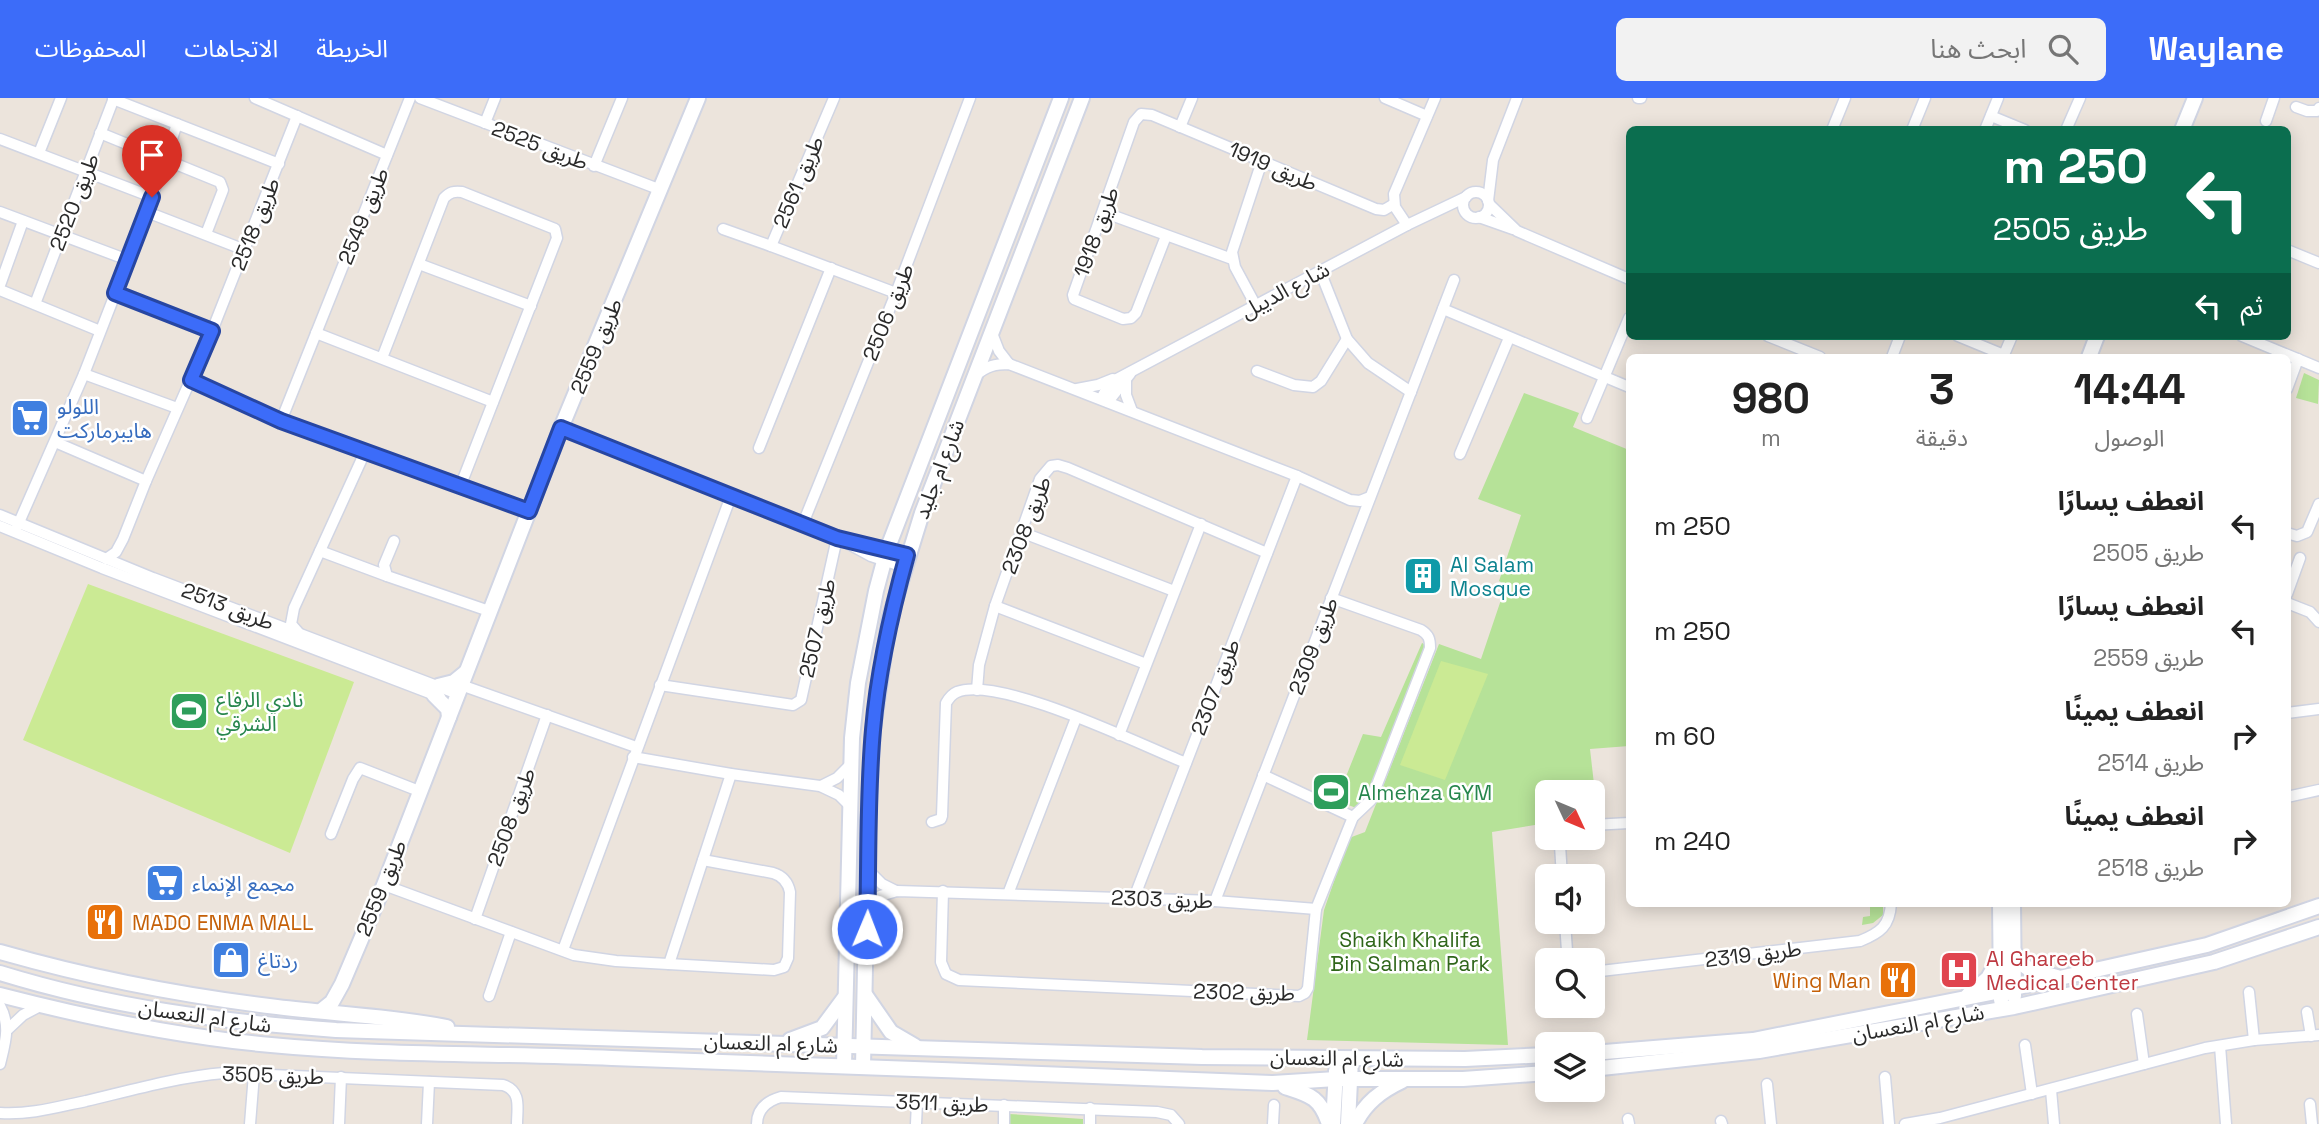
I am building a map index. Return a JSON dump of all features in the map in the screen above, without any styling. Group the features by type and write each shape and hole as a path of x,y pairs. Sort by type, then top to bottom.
{"main road":[{"name":"طريق 2559","path":"322,1010 332,1002 342,984 384,885 561,428 698,98"},
{"name":"شارع ام جليد","path":"844,1066 850,765 858,683 885,555 1061,98"},
{"name":"شارع ام جليد","path":"863,1067 868,820 873,729 889,620 906,561 1082,98"},
{"path":"2184,126 2195,98"},
{"path":"449,717 448,709 436,690 458,680 468,669"},
{"name":"شارع ام النعسان","path":"1605,1051 1753,1040 2007,989 2207,945 2319,906"},
{"path":"2001,907 2007,950 2024,967 2060,978"},
{"path":"2008,1008 2007,950 2012,907"},
{"name":"شارع ام النعسان","path":"1605,1068 1759,1051 2008,1008 2214,962 2319,927"},
{"path":"1964,997 1988,978 2007,950"},
{"path":"0,952 89,975 193,996 281,1008 365,1014 423,1022 475,1034"},
{"name":"شارع ام النعسان","path":"0,973 63,991 211,1019 337,1030 1344,1059 1465,1059 1535,1056"},
{"path":"342,984 348,1003 365,1014"},
{"name":"شارع ام النعسان","path":"0,995 100,1020 201,1037 338,1051 844,1066 1273,1083 1343,1079 1463,1079 1535,1074"},
{"path":"866,996 891,1032 917,1047"},
{"path":"782,1043 822,1028 845,997"},
{"path":"1344,1059 1343,1079 1348,1124"},
{"path":"1331,1124 1343,1079"},
{"path":"1355,1124 1371,1100 1406,1080"},
{"path":"1273,1083 1310,1094 1331,1124"}],"street":[{"path":"39,153 61,98"},
{"path":"255,98 387,155"},
{"name":"طريق 2549","path":"281,421 410,98"},
{"name":"طريق 2525","path":"421,98 661,190"},
{"path":"485,123 495,98"},
{"path":"594,166 622,98"},
{"name":"طريق 2561","path":"834,98 771,246 896,293"},
{"name":"طريق 2506","path":"803,526 970,98"},
{"path":"1180,127 1192,98"},
{"path":"1385,98 1427,116"},
{"path":"1407,225 1394,204 1394,194 1435,98"},
{"path":"1479,217 1486,212 1490,170 1517,98"},
{"path":"1834,126 1845,98"},
{"path":"1914,126 1925,98"},
{"path":"1986,126 1998,98"},
{"path":"2068,126 2080,98"},
{"path":"2266,121 2274,98"},
{"name":"طريق 2520","path":"35,304 114,99 279,164"},
{"path":"2296,107 2307,111 2317,111 2319,108"},
{"name":"طريق 1918","path":"1152,115 1141,114 1134,122 1073,295 1079,302 1123,319 1131,318 1136,313 1166,236"},
{"name":"طريق 1919","path":"1152,115 1376,209 1384,210 1394,204"},
{"name":"طريق 2518","path":"106,559 116,552 121,544 212,331 297,116"},
{"path":"1990,116 2015,126"},
{"path":"17,527 84,374 147,212 177,124"},
{"path":"100,133 220,182 223,190 206,234"},
{"path":"0,139 152,197"},
{"path":"1256,306 1232,259 1233,244 1262,161"},
{"path":"1467,214 1463,206 1468,195 1490,170"},
{"path":"382,358 444,198 456,191 463,192 555,229 557,238 460,487"},
{"path":"1468,195 1480,192 1517,231"},
{"name":"شارع الديبل","path":"1105,400 1110,385 1127,375 1468,195"},
{"path":"1438,209 1479,217 1626,278"},
{"path":"0,212 128,260"},
{"path":"147,212 244,250"},
{"path":"1103,212 1232,259"},
{"path":"23,221 0,287 100,331"},
{"path":"723,229 771,246"},
{"path":"2291,252 2319,264"},
{"path":"419,264 531,306"},
{"path":"759,448 831,268"},
{"path":"1320,271 1348,339 1368,363 1411,392"},
{"name":"طريق 2309","path":"1214,901 1454,280"},
{"path":"115,293 212,331"},
{"path":"1443,309 1626,386"},
{"path":"1587,418 1626,325"},
{"path":"316,333 493,402"},
{"path":"992,333 999,352 1009,363"},
{"path":"1460,454 1509,338"},
{"path":"1256,371 1294,385 1313,387 1321,381 1348,339"},
{"path":"1778,340 1813,354"},
{"path":"1967,340 1999,354"},
{"path":"2252,340 2286,354"},
{"path":"2291,356 2319,368"},
{"path":"2291,378 2298,359"},
{"path":"975,375 995,364 1009,363 1297,476 1350,500 1360,501 1370,497"},
{"path":"84,374 177,408"},
{"path":"1077,390 1127,375 1126,395 1132,411"},
{"path":"191,380 281,421 529,511"},
{"path":"561,428 839,539 858,550 906,561"},
{"path":"55,442 146,481"},
{"path":"299,633 292,627 294,608 365,452"},
{"name":"طريق 2308","path":"977,690 981,656 995,606 1040,479 1047,468 1054,465 1068,468 1267,553"},
{"name":"طريق 2307","path":"1134,898 1297,476"},
{"path":"563,950 731,496"},
{"path":"2291,534 2303,534 2316,523 2319,504"},
{"name":"طريق 2513","path":"0,515 17,527 102,568 436,690 547,715 635,752"},
{"path":"1119,735 1201,524"},
{"name":"طريق 2513","path":"0,526 17,527 106,559 271,622 283,632 299,633 436,690"},
{"path":"1021,532 1174,591"},
{"name":"طريق 2507","path":"660,685 798,704 839,539"},
{"path":"387,576 384,565 394,541"},
{"path":"320,551 489,611"},
{"path":"2291,583 2300,558"},
{"name":"طريق 2302","path":"943,891 941,962 946,974 959,980 1299,996 1305,993 1308,988 1316,909 1353,817 1371,800 1430,648 1427,634 1421,630 1331,598"},
{"path":"2291,605 2310,612 2319,622"},
{"path":"995,606 1146,664"},
{"path":"271,622 284,618 294,608"},
{"path":"932,822 942,816 946,703 958,692 977,690 1014,695 1186,763"},
{"path":"2291,712 2319,709"},
{"name":"طريق 2508","path":"474,919 547,715"},
{"path":"1007,894 1076,718"},
{"path":"635,752 731,774 820,786 834,791 849,805"},
{"path":"820,786 837,778 850,765"},
{"path":"331,834 360,768 419,792"},
{"path":"669,964 731,774"},
{"path":"1263,775 1353,817"},
{"path":"2291,796 2319,790"},
{"path":"1605,824 1626,823"},
{"path":"384,885 574,955 616,961 775,970 784,967 788,961 790,892 784,879 773,873 703,860"},
{"path":"869,871 882,884 897,891"},
{"name":"طريق 2303","path":"868,907 883,894 897,891 943,891 1214,901 1316,909"},
{"name":"طريق 2319","path":"1605,970 1860,941 1877,934 1884,927 1890,907"},
{"path":"489,996 511,932"},
{"path":"2249,992 2255,1040"},
{"path":"0,1006 7,1030 0,1064"},
{"path":"7,1030 23,1015 40,1006"},
{"path":"1905,1124 1919,1123 2051,1090 2220,1045 2315,1035 2307,1012"},
{"path":"2137,1014 2144,1064"},
{"path":"2025,1045 2032,1094"},
{"path":"2220,1045 2226,1124"},
{"name":"طريق 3505","path":"0,1113 48,1110 198,1075 224,1073 508,1086 515,1091 518,1098 517,1124"},
{"path":"250,1124 254,1074"},
{"path":"339,1124 341,1077"},
{"path":"1885,1077 1889,1124"},
{"path":"428,1124 429,1082"},
{"path":"1767,1084 1771,1124"},
{"path":"2051,1090 2054,1124"},
{"name":"طريق 3511","path":"757,1124 762,1107 770,1100 781,1097 1157,1112 1171,1115 1179,1124"},
{"path":"916,1124 917,1102"},
{"path":"2310,1104 2312,1124"},
{"path":"1004,1105 1004,1124"},
{"path":"1273,1124 1274,1105"},
{"path":"1090,1108 1090,1124"}],"green space":[{"path":"2304,373 2319,380 2318,404 2296,398"},
{"name":"Shaikh Khalifa Bin Salman Park","path":"1524,393 1579,413 1573,427 1626,449 1626,746 1590,749 1594,780 1535,780 1535,825 1492,832 1508,1045 1307,1040 1324,910 1349,838 1365,832 1439,644 1481,659 1506,585 1499,581 1521,515 1478,499"},
{"name":"نادي الرفاع الشرقي","path":"88,584 354,682 290,853 23,740"},
{"path":"1422,643 1426,645 1365,804 1359,809 1332,799 1337,788 1341,789 1363,734 1381,737"},
{"path":"1441,661 1488,674 1445,780 1400,765"},
{"path":"1870,907 1883,907 1883,915 1873,923 1862,925 1863,917 1870,916"},
{"path":"1009,1114 1083,1119 1083,1124 1009,1124"}],"place":[{"name":"اللولو هايبرماركت","path":"30,418"},
{"name":"Al Salam Mosque","path":"1423,576"},
{"name":"نادي الرفاع الشرقي","path":"189,711"},
{"name":"Almehza GYM","path":"1331,792"},
{"name":"مجمع الإنماء","path":"165,883"},
{"name":"MADO ENMA MALL","path":"105,922"},
{"name":"ردتاغ","path":"231,960"},
{"name":"Al Ghareeb Medical Center","path":"1959,970"},
{"name":"Wing Man","path":"1898,980"}],"route":[{"path":"152,197 115,293 212,331 191,380 281,421 529,511 561,428 803,526 837,538 907,555 889,620 873,729 868,820 867,929"}]}
